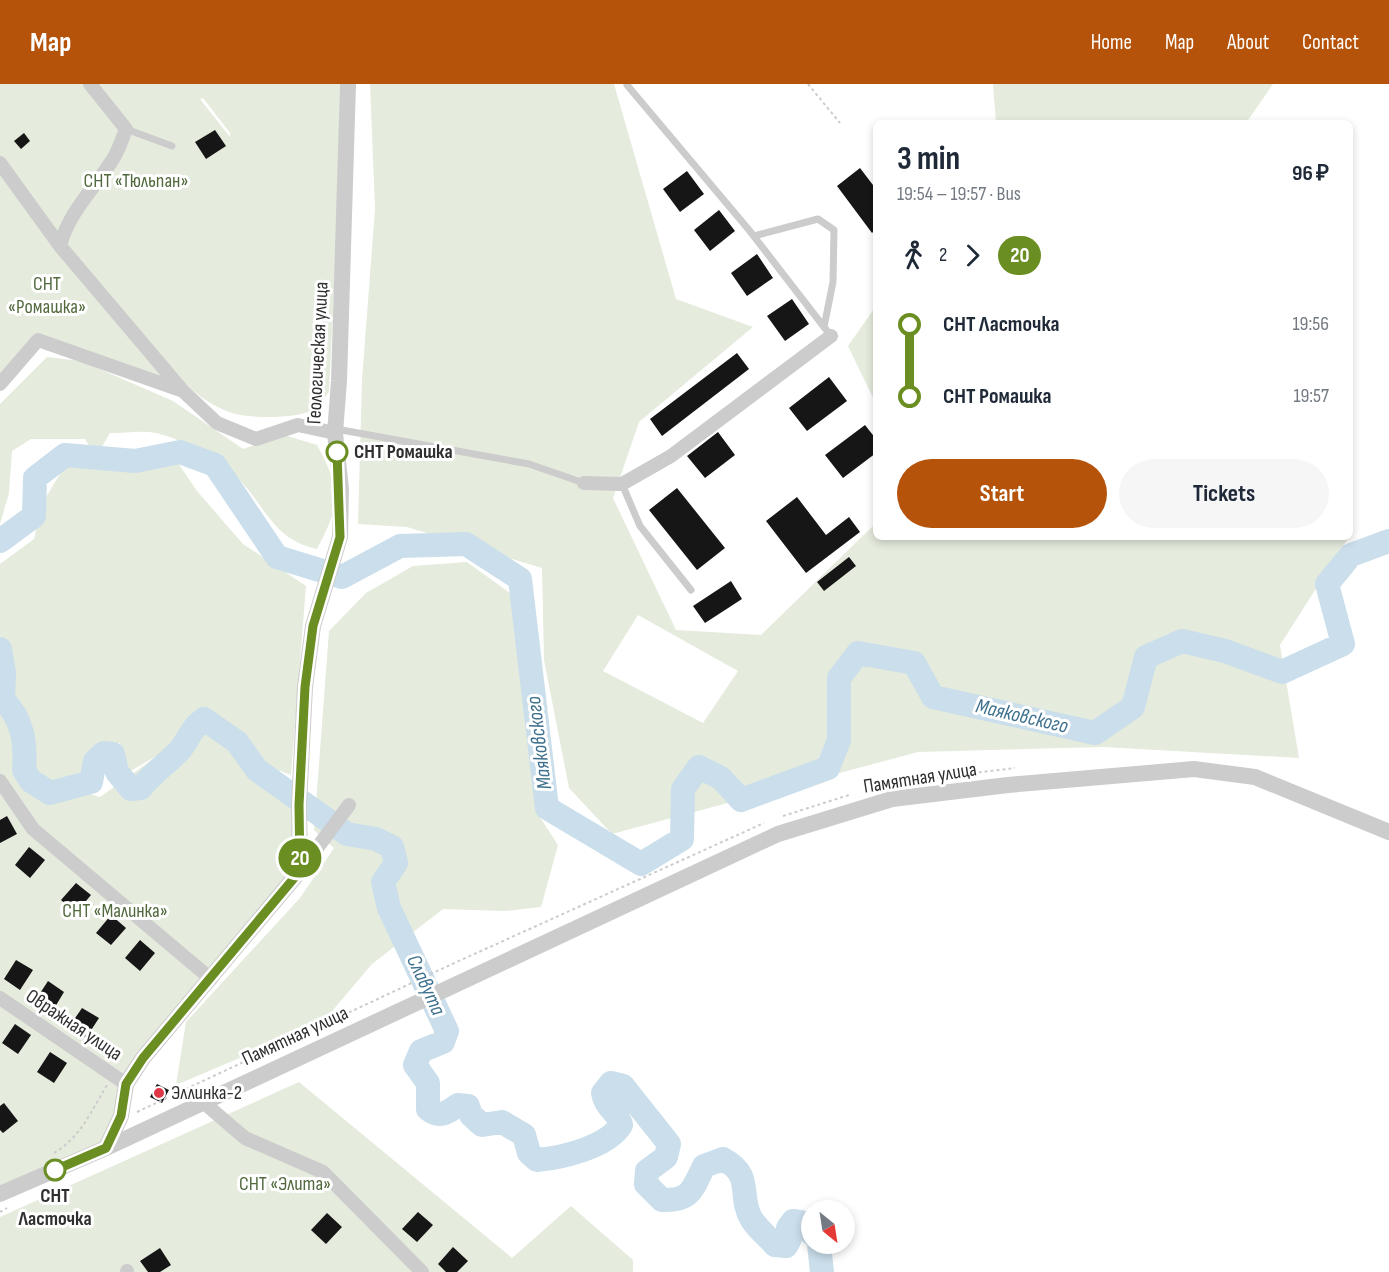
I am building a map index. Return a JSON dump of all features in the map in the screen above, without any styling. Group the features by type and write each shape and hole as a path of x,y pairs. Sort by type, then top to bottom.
{"street":[{"path":"60,246 64,231 90,188 114,158 126,129 90,84"},
{"name":"Геологическая улица","path":"300,871 300,762 313,626 340,537 340,489 336,431 348,84"},
{"path":"0,163 60,246 183,391 217,423 256,440 298,425 336,431"},
{"path":"585,483 622,484 671,456 827,332"},
{"path":"0,384 38,340 183,391"},
{"name":"Памятная улица","path":"0,1194 106,1148 778,834 892,799 1008,785 1194,769 1255,777 1389,832"},
{"path":"0,781 33,829 211,979"},
{"path":"106,1148 121,1116 126,1084 143,1058 300,871 349,805"},
{"name":"Овражная улица","path":"0,998 126,1084"},
{"path":"203,1102 245,1138 323,1172 422,1272"}],"lane":[{"path":"627,85 754,236 827,332"},
{"path":"126,129 172,146"},
{"path":"754,236 818,219 834,230 833,282 827,332"},
{"path":"336,431 529,464 585,483"},
{"path":"622,484 640,526 691,590"}],"path":[{"path":"808,84 840,123"},
{"path":"52,1154 77,1134 109,1083"}],"green space":[{"path":"0,84 340,84 338,208 329,392 318,407 296,415 259,417 237,414 212,404 186,384 38,340 0,384","holes":["203,98 230,133 230,137 200,99"]},
{"path":"370,84 614,84 676,299 753,327 639,422 613,498 676,630 761,635 873,526 873,540 1347,540 1280,645 1299,758 1103,747 918,752 612,834 569,788 544,660 542,568 407,527 358,524 362,380 375,209","holes":["638,615 738,671 703,723 603,671"]},
{"path":"993,84 1273,84 1248,120 996,120"},
{"path":"873,310 873,398 848,346"},
{"path":"47,357 81,361 173,401 243,449 284,435 317,445 331,474 335,497 331,520 317,549 288,537 268,517 242,482 222,465 185,443 151,432 110,433 100,450 90,448 85,439 31,439 12,451 9,493 0,524 0,404"},
{"name":"СНТ «Малинка»","path":"67,462 115,469 178,463 197,491 243,544 306,586 291,775 267,766 220,723 196,715 175,743 204,719 237,742 299,805 300,871 143,1058 106,1148 0,1194 0,686 3,700 13,710 23,732 25,752 37,779 100,797 163,752 124,775 120,743 102,749 90,763 82,788 38,778 3,652 0,634 0,564 34,539 42,504"},
{"path":"467,562 510,593 525,689 536,811 558,845 541,907 505,911 443,909 372,964 322,1023 176,1085 186,1022 300,898 334,848 314,830 329,631 366,593 413,566"},
{"name":"СНТ «Элита»","path":"299,1082 512,1258 571,1206 633,1260 633,1272 0,1272 0,1217"}],"building":[{"path":"215,130 226,146 206,159 195,142"},
{"path":"24,133 30,141 21,149 14,141"},
{"path":"860,168 873,185 872,233 837,186"},
{"path":"687,171 704,194 680,212 663,189"},
{"path":"719,210 735,231 710,251 694,230"},
{"path":"757,254 773,278 747,296 731,273"},
{"path":"792,299 809,324 785,341 767,316"},
{"path":"737,353 749,369 662,436 650,419"},
{"path":"829,377 847,401 807,431 789,408"},
{"path":"865,425 873,435 873,455 843,478 825,455"},
{"path":"718,432 735,455 705,478 687,456"},
{"path":"677,488 725,548 697,570 649,510"},
{"path":"797,497 826,535 849,517 860,532 806,573 766,521"},
{"path":"849,557 856,566 824,591 817,582"},
{"path":"731,581 742,599 705,623 693,606"},
{"path":"7,816 17,834 0,843 0,820"},
{"path":"29,847 45,860 30,878 15,865"},
{"path":"76,883 91,895 76,913 61,900"},
{"path":"111,915 126,928 111,945 96,933"},
{"path":"140,940 155,953 140,971 125,958"},
{"path":"16,960 33,970 20,990 4,979"},
{"path":"48,981 64,992 52,1012 35,1001"},
{"path":"82,1008 99,1018 86,1038 69,1027"},
{"path":"15,1024 31,1035 18,1054 2,1043"},
{"path":"50,1052 67,1063 54,1083 37,1072"},
{"path":"157,1084 169,1090 162,1103 150,1097"},
{"path":"4,1103 18,1121 3,1133 0,1130 0,1106"},
{"path":"418,1212 433,1225 417,1242 402,1229"},
{"path":"327,1213 342,1227 326,1244 311,1230"},
{"path":"453,1247 468,1261 457,1272 446,1272 438,1264"},
{"path":"160,1248 171,1265 160,1272 148,1272 140,1261"}],"waterway":[{"name":"Маяковского","path":"0,541 34,516 35,478 65,455 135,461 180,452 215,465 277,557 342,577 400,546 466,544 520,579 547,808 641,864 682,839 683,789 699,767 721,778 741,800 828,768 839,740 839,678 858,653 914,663 933,697 1095,733 1133,707 1146,657 1182,641 1225,651 1282,672 1343,644 1327,584 1351,555 1389,541"},
{"name":"Славута","path":"0,649 4,673 3,700 15,715 22,732 24,770 31,781 50,793 91,782 95,761 104,753 113,754 117,772 131,789 141,788 180,750 193,730 204,719 237,742 257,770 347,834 376,839 392,847 396,863 383,882 389,908 447,1031 443,1042 421,1051 415,1065 428,1083 428,1109 432,1112 440,1114 458,1105 468,1106 471,1115 482,1125 502,1122 524,1135 529,1153 537,1160 547,1159 583,1150 614,1133 621,1125 603,1093 611,1083 623,1086 669,1144 666,1157 647,1171 646,1184 662,1200 685,1196 693,1188 704,1166 723,1159 739,1172 752,1220 775,1245 786,1246 790,1239 788,1228 793,1221 801,1222"},
{"name":"Славута","path":"820,1254 822,1272"}],"bus line":[{"name":"20","path":"55,1170 106,1148 121,1116 126,1084 143,1058 300,871 300,762 305,687 313,626 340,537 337,452"}],"place":[{"name":"СНТ Ромашка","path":"337,452"},
{"name":"Эллинка-2","path":"159,1093"},
{"name":"СНТ Ласточка","path":"55,1170"}],"park label":[{"name":"СНТ «Тюльпан»","path":"136,181"},
{"name":"СНТ «Ромашка»","path":"47,296"}]}
